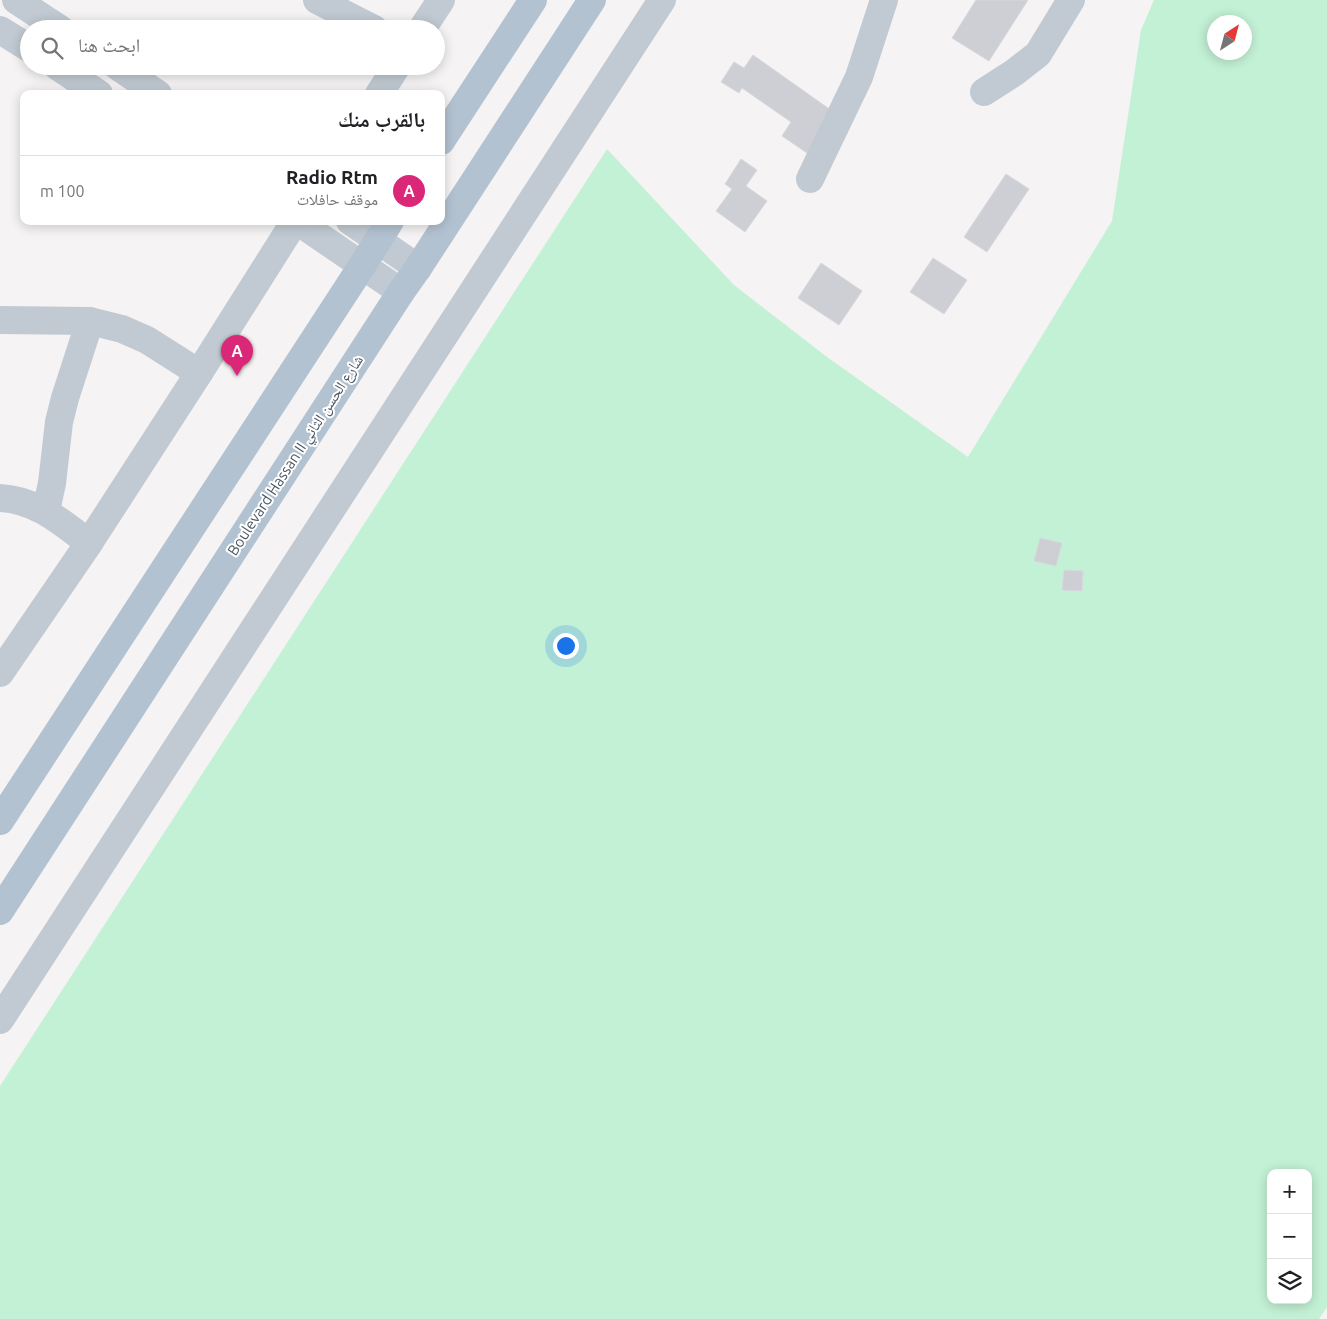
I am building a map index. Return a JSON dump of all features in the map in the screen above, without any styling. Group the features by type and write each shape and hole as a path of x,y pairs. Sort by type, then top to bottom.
{"main road":[{"path":"445,135 533,0"},
{"name":"Boulevard Hassan II شارع الحسن الثاني","path":"0,911 592,0"},
{"path":"0,821 384,231"}],"street":[{"path":"16,0 46,20"},
{"path":"317,0 356,20"},
{"path":"428,20 441,0"},
{"path":"0,1020 662,0"},
{"path":"810,179 859,77 884,0"},
{"path":"984,92 1038,54 1071,0"},
{"path":"0,30 20,42"},
{"path":"70,75 93,90"},
{"path":"130,75 152,90"},
{"path":"382,90 391,75"},
{"path":"0,673 89,543 293,225"},
{"path":"302,225 401,292"},
{"path":"364,225 384,231 418,268"},
{"path":"0,320 90,321 122,329 147,340 199,373"},
{"path":"46,511 65,398 90,321"},
{"path":"0,498 11,498 30,503 46,511 89,543"}],"green space":[{"path":"1154,0 1327,0 1327,1307 1319,1319 0,1319 0,1086 607,149 734,285 827,357 968,457 1112,221 1141,30"}],"building":[{"path":"976,0 1028,0 989,61 952,38"},
{"path":"753,55 835,113 807,153 782,136 791,122 742,88 739,93 721,82 734,62 744,68"},
{"path":"741,159 757,170 746,186 767,201 745,232 716,211 732,189 725,184"},
{"path":"1006,174 1029,189 987,252 964,237"},
{"path":"933,258 967,280 944,314 910,292"},
{"path":"821,263 862,291 839,325 798,298"},
{"path":"1040,538 1062,543 1056,566 1034,561"},
{"path":"1064,570 1083,571 1082,591 1062,590"}],"place":[{"name":"Radio Rtm","path":"237,376"}]}
